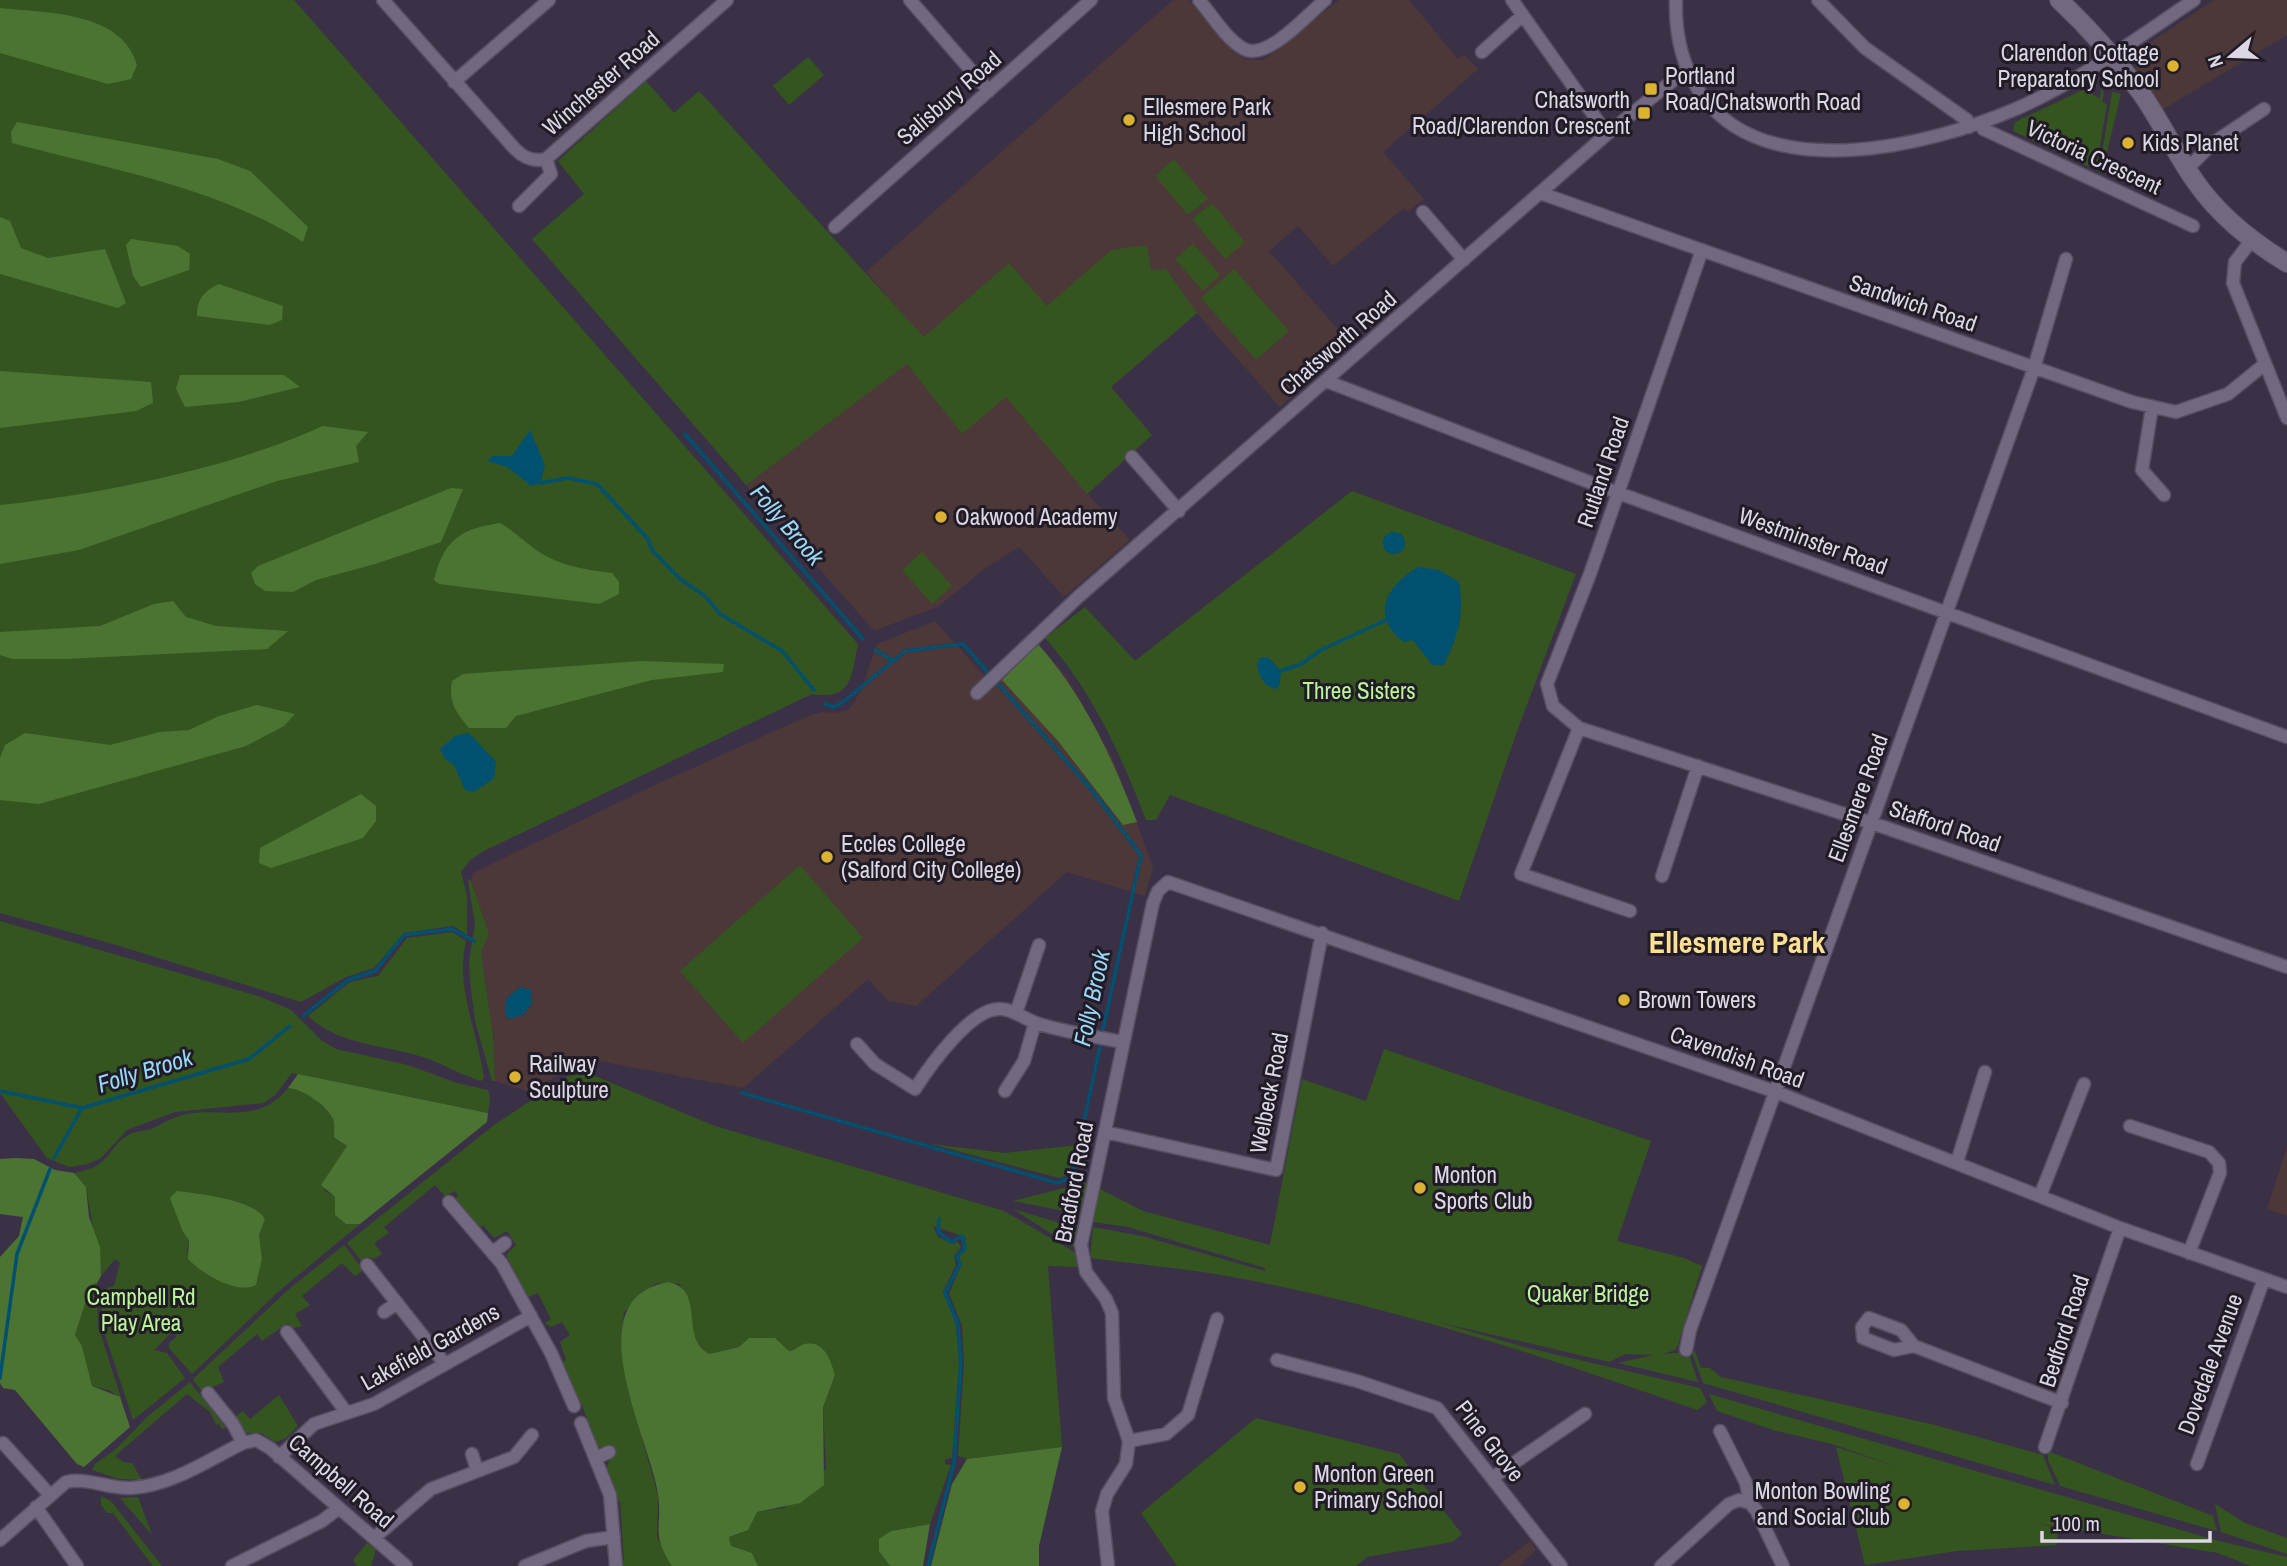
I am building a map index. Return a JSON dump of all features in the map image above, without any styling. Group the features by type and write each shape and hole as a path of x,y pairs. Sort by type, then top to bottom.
{"main road":[{"path":"2059,0 2112,56 2142,94 2187,169 2214,205 2251,241 2287,263"}],"street":[{"path":"383,0 454,82 548,0"},
{"name":"Winchester Road","path":"454,82 514,149 531,160 546,159 727,0"},
{"path":"910,0 989,91"},
{"name":"Salisbury Road","path":"835,227 1091,0"},
{"path":"1199,0 1237,44 1255,52 1270,47 1325,0"},
{"path":"1512,0 1607,134"},
{"path":"1676,0 1676,29 1687,69 1704,99 1725,121 1751,137 1783,146 1864,149 1907,142 1975,125 2050,92 2112,56 2194,0"},
{"name":"Victoria Crescent","path":"1818,0 1865,48 1975,125 2193,226"},
{"path":"1482,52 1523,15"},
{"name":"Chatsworth Road","path":"980,690 1607,134 1687,69"},
{"path":"2187,169 2213,143 2264,109"},
{"path":"519,206 551,174 546,159"},
{"name":"Sandwich Road","path":"1540,193 2034,368 2152,407 2176,412 2228,394 2265,364"},
{"path":"1423,212 1464,260"},
{"path":"2251,241 2235,262 2232,276 2235,293 2287,418"},
{"name":"Rutland Road","path":"1553,706 1547,684 1618,492 1702,250"},
{"name":"Ellesmere Road","path":"1686,1350 1690,1330 2034,368 2066,259"},
{"name":"Westminster Road","path":"1326,381 1618,492 2287,737"},
{"path":"2152,407 2142,470 2164,495"},
{"path":"1132,457 1179,511"},
{"name":"Stafford Road","path":"1553,706 1578,728 1872,822 2287,967"},
{"path":"1578,728 1521,874 1630,911"},
{"path":"1662,876 1698,766"},
{"name":"Cavendish Road","path":"1168,882 1776,1092 2120,1228 2287,1287"},
{"name":"Bradford Road","path":"1129,1441 1114,1398 1112,1313 1106,1299 1086,1272 1081,1251 1153,903 1158,891 1168,882"},
{"name":"Welbeck Road","path":"1105,1132 1276,1170 1322,933"},
{"path":"1016,1013 1039,945"},
{"path":"857,1044 864,1062 912,1094 944,1049 978,1018 997,1009 1016,1013 1035,1023 1123,1042"},
{"path":"1005,1091 1024,1061 1035,1023"},
{"path":"1957,1162 1985,1072"},
{"path":"2040,1196 2084,1084"},
{"path":"2130,1126 2146,1126 2209,1152 2219,1163 2220,1173 2189,1253"},
{"name":"Lakefield Gardens","path":"449,1202 493,1252 531,1316 548,1336 573,1406"},
{"name":"Bedford Road","path":"2045,1447 2120,1228"},
{"path":"493,1252 505,1243"},
{"path":"367,1265 445,1364"},
{"name":"Dovedale Avenue","path":"2195,1456 2264,1279"},
{"path":"384,1312 397,1303"},
{"name":"Lakefield Gardens","path":"279,1457 314,1424 366,1407 531,1316"},
{"path":"1108,1566 1102,1511 1107,1494 1126,1464 1129,1441 1166,1434 1188,1415 1217,1319"},
{"path":"287,1332 346,1412"},
{"path":"1914,1346 2062,1403"},
{"name":"Pine Grove","path":"1277,1360 1432,1404 1562,1566"},
{"path":"0,1539 63,1484 75,1480 118,1488 153,1485 243,1443 233,1424 208,1393"},
{"path":"1493,1478 1585,1414"},
{"path":"581,1423 613,1505 616,1566"},
{"path":"1720,1431 1746,1483 1749,1503"},
{"path":"374,1538 431,1489 514,1457 533,1434"},
{"name":"Campbell Road","path":"243,1443 260,1442 406,1566"},
{"path":"4,1443 50,1495"},
{"path":"596,1458 610,1452"},
{"path":"472,1454 477,1470"},
{"path":"1661,1566 1729,1504 1739,1500 1749,1503 1756,1510 1783,1566"},
{"path":"36,1507 77,1566"},
{"path":"232,1566 322,1521 339,1508"},
{"path":"525,1566 586,1541 614,1537"}],"shaded area":[{"path":"1173,0 1189,0 1233,51 1246,60 1264,60 1339,0 1409,0 1458,59 1464,54 1478,69 1383,152 1424,199 1408,212 1404,208 1333,266 1298,226 1269,251 1351,344 1280,407 1197,313 1111,387 1152,435 1088,494 1130,540 1064,597 1019,547 987,567 939,606 874,631 746,485 930,345 866,272"},
{"path":"2214,0 2287,0 2287,35 2162,110 2135,71 2140,49"},
{"name":"Eccles College (Salford City College)","path":"935,621 989,681 1003,680 1038,644 1067,677 1112,757 1153,867 1145,896 1067,872 916,1006 888,1001 868,979 743,1088 599,1061 582,1062 528,1092 495,1081 493,1033 481,951 489,934 471,885 473,873 644,790 808,716 849,709 861,691 877,644"},
{"path":"2287,1147 2287,1216 2267,1209"},
{"path":"1530,1541 1536,1550 1519,1566 1498,1566"}],"green space":[{"path":"0,0 294,0 858,644 848,684 836,693 812,694 484,851 470,860 461,872 467,896 467,935 453,926 404,933 374,968 346,977 301,1002 113,944 0,913"},
{"path":"0,8 80,18 116,34 129,47 137,65 131,79 108,84 0,53"},
{"path":"808,57 824,75 789,105 773,86"},
{"path":"646,81 674,113 699,91 924,337 1009,263 1047,306 1111,250 1147,245 1151,270 1166,269 1197,313 1111,387 1152,435 1087,494 1006,397 962,434 907,364 746,485 532,239 584,194 558,161"},
{"path":"2095,84 2098,85 2089,92 2100,99 2101,88 2104,93 2102,102 2107,104 2096,170 2013,131 2015,122"},
{"path":"2112,92 2121,94 2102,173 2099,172"},
{"path":"17,122 218,159 250,171 308,227 303,242 270,223 199,193 12,143 11,132"},
{"path":"1174,159 1208,199 1188,215 1155,176"},
{"path":"1212,203 1245,242 1225,259 1192,219"},
{"path":"0,217 10,221 21,248 48,258 105,249 126,303 118,308 0,274"},
{"path":"131,239 178,246 190,254 189,270 141,287 133,276 126,245"},
{"path":"1193,243 1220,275 1203,291 1175,259"},
{"path":"1234,269 1289,331 1256,360 1201,298"},
{"path":"219,284 283,306 282,320 270,325 197,316 202,296"},
{"path":"0,371 151,382 153,403 136,411 0,428"},
{"path":"180,375 284,375 300,387 239,402 185,407 176,389"},
{"path":"323,426 368,432 356,446 359,462 277,481 79,550 0,564 0,505 80,494 207,467 248,455"},
{"path":"451,488 463,489 441,542 316,580 293,592 265,591 255,584 251,573 258,566"},
{"name":"Three Sisters","path":"1352,491 1576,574 1516,734 1459,901 1170,795 1156,820 1146,820 1104,724 1077,680 1045,638 1085,607 1135,661"},
{"path":"500,523 554,560 578,568 612,573 619,582 619,594 599,604 439,584 434,580 443,555 456,538 486,525"},
{"path":"922,552 952,586 932,604 902,570"},
{"path":"173,601 186,617 216,626 288,631 267,649 66,659 13,659 0,655 0,632 100,626 154,604"},
{"path":"1038,644 1083,706 1117,774 1137,822 1123,825 1058,741 1002,680"},
{"path":"641,661 724,664 723,672 652,680 516,716 506,728 469,728 452,701 452,681 463,674"},
{"path":"257,705 295,714 284,726 246,746 39,804 0,800 0,758 5,745 25,733 110,745 160,732 189,730 219,716"},
{"path":"361,794 376,806 376,821 363,838 271,868 259,863 260,848"},
{"path":"800,865 863,938 743,1043 680,971"},
{"path":"470,878 489,934 481,952 493,1034 495,1081 492,1081 475,1021 470,981 469,961 475,924 468,882"},
{"path":"0,921 261,997 291,1010 321,1040 336,1049 408,1065 457,1083 488,1090 488,1113 292,1073 275,1095 264,1103 175,1112 127,1130 101,1158 88,1164 69,1167 47,1158 0,1093"},
{"path":"452,932 466,941 463,976 484,1078 481,1081 426,1058 349,1039 321,1026 308,1016 350,982 378,976 407,938"},
{"name":"Monton Sports Club","path":"1384,1049 1651,1141 1617,1241 1684,1258 1702,1266 1678,1345 1675,1350 1663,1354 1688,1352 1698,1382 1618,1363 1653,1355 1625,1354 1609,1362 1438,1322 1528,1348 1700,1388 1707,1402 1697,1410 1524,1352 1347,1302 1227,1276 1090,1258 1093,1227 1142,1236 1265,1271 1265,1268 1128,1227 1093,1222 1100,1189 1143,1211 1270,1245 1302,1079 1366,1101"},
{"path":"581,1073 590,1074 715,1126 1004,1211 1076,1253 1077,1267 1048,1266 1062,1447 967,1459 958,1456 964,1363 962,1325 949,1294 961,1265 959,1257 966,1248 965,1237 933,1226 938,1237 954,1244 957,1241 961,1247 954,1256 956,1265 943,1292 956,1324 959,1364 952,1458 945,1459 945,1464 951,1465 930,1524 891,1531 879,1551 890,1566 758,1566 752,1553 731,1546 729,1537 741,1533 757,1512 784,1508 826,1469 823,1406 835,1375 805,1344 789,1351 775,1338 749,1338 739,1347 710,1354 692,1333 680,1284 655,1284 624,1312 621,1335 631,1397 658,1496 657,1537 672,1566 621,1566 624,1561 620,1501 617,1501 607,1470 610,1459 615,1455 611,1447 597,1447 582,1405 560,1363 566,1360 560,1342 570,1335 562,1322 551,1327 545,1323 551,1319 538,1293 528,1297 506,1255 516,1245 507,1231 494,1238 483,1225 477,1230 454,1199 458,1196 455,1191 445,1196 435,1185 384,1227 389,1233 374,1243 382,1254 362,1262 347,1243 494,1125 566,1077"},
{"path":"298,1074 488,1113 487,1122 360,1224 346,1224 335,1215 335,1197 321,1185 347,1146 334,1137 334,1121 320,1103 288,1088"},
{"name":"Campbell Rd Play Area","path":"288,1088 294,1089 314,1099 330,1114 334,1121 335,1137 347,1146 324,1190 335,1197 335,1215 346,1224 360,1224 278,1292 192,1374 169,1348 169,1343 177,1336 172,1332 154,1350 167,1353 185,1378 133,1420 102,1326 101,1290 114,1286 120,1263 115,1259 101,1276 86,1187 74,1173 97,1166 130,1134 151,1129 176,1117 190,1113 248,1112 275,1100","holes":["177,1191 238,1202 259,1212 265,1219 259,1235 262,1259 256,1285 203,1269 187,1252 189,1239 181,1223"]},
{"path":"931,1144 1005,1153 1077,1145 1068,1175 1059,1178"},
{"path":"0,1159 34,1159 55,1170 74,1173 86,1187 89,1217 100,1247 101,1276 97,1283 91,1285 75,1335 82,1346 92,1386 120,1397 130,1427 84,1467 77,1464 15,1390 3,1388 0,1383 0,1257 19,1236 23,1217 0,1214"},
{"path":"1087,1184 1079,1214 1013,1201"},
{"path":"177,1191 238,1202 259,1212 265,1219 259,1235 262,1259 256,1285 229,1285 210,1276 188,1259 189,1240 183,1232 170,1198"},
{"path":"1013,1209 1077,1228 1075,1246 1071,1246"},
{"path":"344,1245 363,1270 355,1276 342,1263 302,1296 310,1305 295,1314 302,1326 294,1328 288,1323 262,1341 257,1334 218,1367 224,1382 202,1392 193,1379 288,1290"},
{"path":"669,1282 680,1287 687,1295 695,1338 710,1354 739,1347 749,1338 775,1338 789,1351 805,1344 818,1345 829,1358 835,1375 823,1407 824,1485 800,1503 757,1512 748,1530 729,1537 731,1546 752,1553 758,1566 672,1566 661,1545 658,1494 624,1373 621,1341 626,1314 641,1293"},
{"path":"97,1283 98,1326 122,1401 111,1391 92,1386 82,1346 75,1335 91,1285"},
{"path":"1695,1351 1701,1368 1710,1368 1721,1377 1935,1425 2043,1455 2055,1485 1703,1383 1692,1353"},
{"path":"190,1382 226,1428 222,1429 219,1424 216,1425 210,1412 187,1394 115,1456 123,1462 132,1463 142,1480 119,1479 92,1470 95,1464 116,1449 147,1417"},
{"path":"1709,1394 2219,1541 2287,1557 2287,1566 2251,1566 2218,1553 2037,1523 2058,1528 2057,1545 1957,1551 1865,1565 1836,1447 1901,1468 1832,1444 1773,1430 1717,1411"},
{"path":"279,1395 298,1426 285,1439 275,1442 261,1433 245,1433 235,1417 243,1411 250,1419"},
{"name":"Monton Green Primary School","path":"1256,1418 1399,1454 1462,1534 1452,1542 1367,1557 1356,1566 1177,1566 1141,1513"},
{"path":"1062,1447 1039,1546 1039,1566 931,1566 952,1484 967,1459"},
{"path":"2048,1451 2213,1516 2217,1531 2060,1486 2048,1460"},
{"path":"101,1496 111,1501 162,1566 153,1566 113,1513 107,1513 101,1505"},
{"path":"138,1497 152,1535 120,1498"},
{"path":"2215,1504 2245,1523 2287,1538 2287,1554 2221,1532"},
{"path":"930,1524 923,1566 890,1566 879,1551 879,1539 891,1531"},
{"path":"367,1543 376,1550 371,1566 357,1566 353,1560"}],"water":[{"path":"530,430 545,465 540,483 531,486 507,467 487,461 493,456 512,456"},
{"path":"1394,532 1402,535 1405,543 1402,551 1394,554 1386,551 1383,543 1386,535"},
{"path":"1418,567 1439,570 1459,582 1459,625 1444,665 1432,665 1413,640 1404,642 1387,622 1386,602 1391,592 1407,574"},
{"path":"1268,657 1281,671 1280,684 1276,689 1265,683 1257,664 1260,658"},
{"path":"469,733 496,762 494,778 474,792 465,790 454,765 445,759 440,749 455,736"},
{"path":"520,987 531,990 532,1004 523,1015 509,1019 505,1015 506,999"}],"waterway":[{"name":"Folly Brook","path":"685,434 863,639"},
{"path":"540,483 568,478 597,484 647,538 653,551 680,579 705,596 720,614 782,651 814,690"},
{"path":"1281,671 1301,664 1321,650 1386,620"},
{"name":"Folly Brook","path":"875,650 894,661 905,651 963,644 1090,788 1141,855 1102,1034"},
{"path":"825,704 834,707 843,702 893,661"},
{"name":"Folly Brook","path":"303,1016 348,980 375,971 404,935 452,929 474,941"},
{"name":"Folly Brook","path":"0,1091 82,1108 249,1059 290,1026"},
{"name":"Folly Brook","path":"742,1093 1057,1183 1070,1178 1073,1172 1101,1042"},
{"path":"54,1158 82,1108"},
{"path":"0,1378 17,1254 50,1169"},
{"name":"Folly Brook","path":"928,1566 954,1463 961,1363 958,1324 945,1293 960,1264 957,1256 965,1248 962,1236 951,1242 938,1232 939,1219"}],"place":[{"name":"Clarendon Cottage Preparatory School","path":"2173,66"},
{"name":"Portland Road/Chatsworth Road","path":"1651,89"},
{"name":"Chatsworth Road/Clarendon Crescent","path":"1644,113"},
{"name":"Ellesmere Park High School","path":"1129,120"},
{"name":"Kids Planet","path":"2128,143"},
{"name":"Oakwood Academy","path":"941,517"},
{"name":"Eccles College (Salford City College)","path":"827,857"},
{"name":"Brown Towers","path":"1624,1000"},
{"name":"Railway Sculpture","path":"515,1077"},
{"name":"Monton Sports Club","path":"1420,1188"},
{"name":"Monton Green Primary School","path":"1300,1487"},
{"name":"Monton Bowling and Social Club","path":"1904,1504"}],"district":[{"name":"Ellesmere Park","path":"1737,943"}],"park label":[{"name":"Quaker Bridge","path":"1588,1294"}]}
